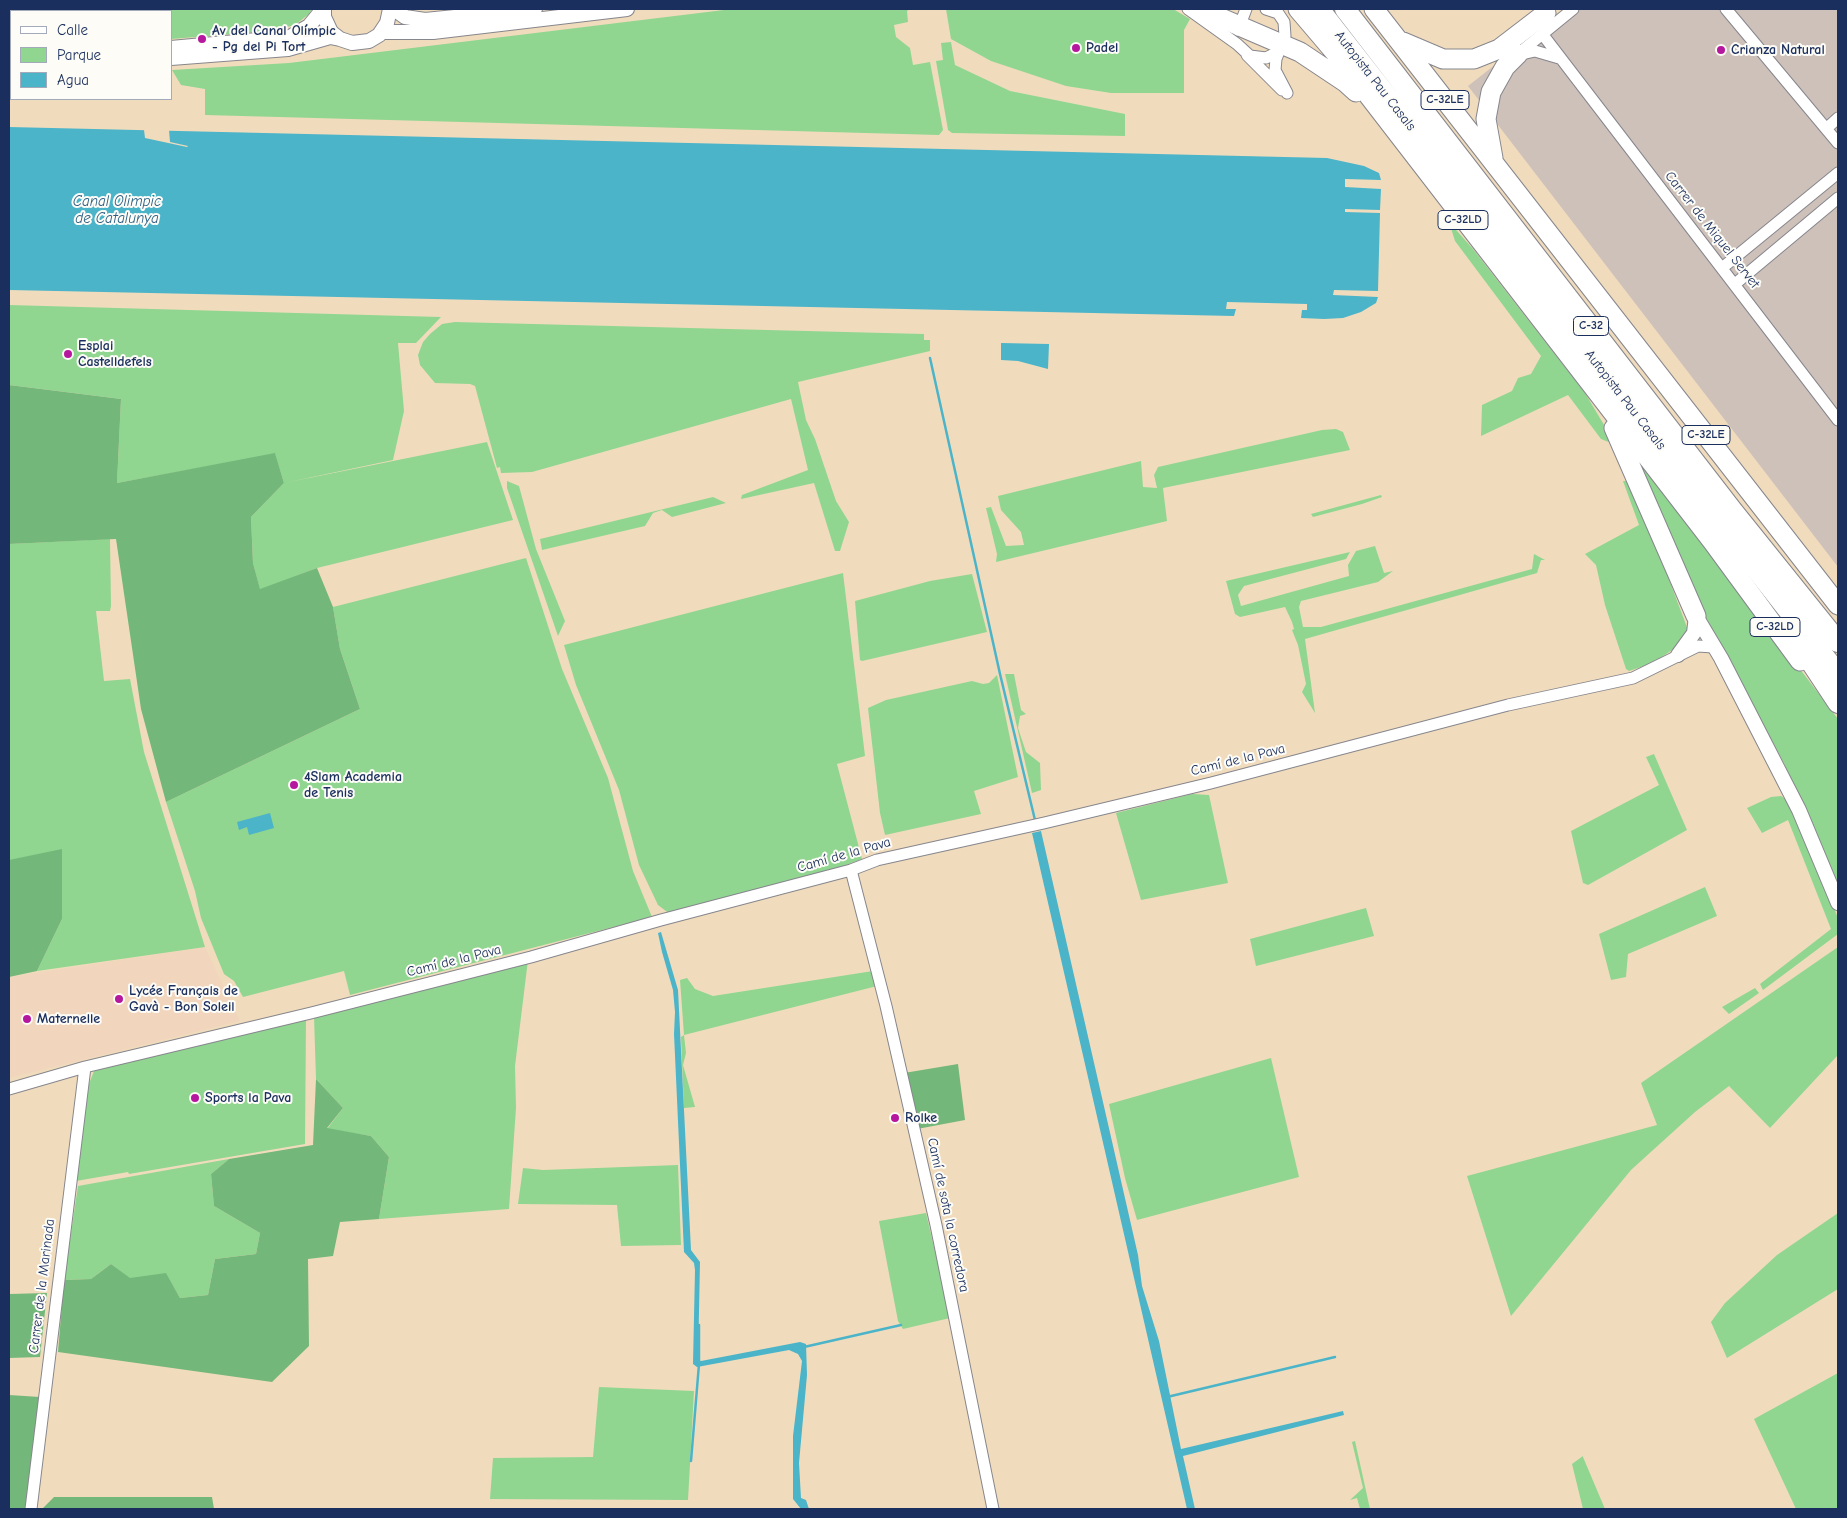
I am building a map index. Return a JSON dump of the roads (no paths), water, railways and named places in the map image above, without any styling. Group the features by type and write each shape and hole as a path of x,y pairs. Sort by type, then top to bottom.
{"highway":[{"path":"1200,9 1243,16 1280,48 1315,61 1345,82 1402,140"},
{"name":"C-32LD","path":"1298,9 1338,56 1712,541 1838,712"},
{"name":"Autopista Pau Casals","path":"1318,9 1838,674"},
{"name":"Autopista Pau Casals","path":"1345,9 1732,510 1838,642"},
{"name":"C-32LE","path":"1374,9 1838,605"},
{"path":"1396,37 1410,46 1443,59 1474,59 1500,49 1548,11"},
{"path":"1495,164 1486,119 1491,92 1505,67 1518,54"},
{"path":"1597,394 1629,459 1652,520 1696,616"},
{"path":"1708,506 1838,703"}],"street":[{"path":"323,9 327,25 340,39"},
{"path":"172,48 290,37 309,26 323,9"},
{"path":"172,58 288,49 330,37 352,43 368,41 381,32 388,23 392,9 405,16 425,20 535,9"},
{"path":"381,32 433,32 626,9"},
{"path":"1188,9 1238,44 1274,84 1288,93 1275,70 1285,28 1277,11 1266,9"},
{"path":"1238,44 1243,16 1256,9"},
{"path":"1518,54 1573,9"},
{"path":"1726,9 1838,143"},
{"path":"1543,35 1548,11"},
{"name":"Carrer de Miquel Servet","path":"1543,35 1838,420"},
{"path":"1245,53 1261,58 1280,48"},
{"path":"1518,54 1535,51 1561,59"},
{"path":"1827,128 1838,118"},
{"path":"1722,268 1838,173"},
{"path":"1735,284 1838,198"},
{"path":"1696,616 1799,810 1838,903"},
{"path":"1682,653 1694,633 1696,616"},
{"name":"Camí de la Pava","path":"9,1089 85,1067 406,989 851,870 877,860 1211,783 1508,705 1633,678 1698,646 1716,651"},
{"name":"Camí de sota la corredora","path":"851,870 886,1006 934,1216 993,1509"},
{"name":"Carrer de la Marinada","path":"31,1509 85,1067"}],"water":[{"name":"Canal Olimpic de Catalunya","path":"9,127 1327,158 1364,166 1379,173 1381,180 1345,179 1345,187 1381,189 1380,210 1345,209 1345,212 1380,213 1378,291 1334,290 1333,295 1378,297 1376,303 1361,312 1343,318 1324,319 1301,318 1302,310 1307,310 1307,304 1227,302 1226,309 1236,309 1234,316 9,290"},
{"path":"1001,343 1049,344 1048,369 1018,361 1001,360"},
{"path":"270,813 274,828 249,835 247,827 239,830 237,822"},
{"path":"1041,831 1138,1255 1142,1286 1159,1341 1181,1449 1343,1411 1344,1415 1183,1456 1195,1509 1187,1509 1032,833"},
{"path":"661,932 678,990 691,1250 700,1262 698,1360 701,1361 800,1342 806,1344 807,1375 799,1463 801,1498 806,1500 809,1509 801,1509 793,1499 793,1436 802,1361 798,1354 789,1350 697,1367 693,1364 695,1270 694,1263 684,1252 674,1034 675,1012 673,990 658,933"}],"waterway":[{"path":"930,358 1000,674 1035,820"},
{"path":"699,1325 699,1362"},
{"path":"804,1347 901,1325"},
{"path":"1167,1397 1335,1357"},
{"path":"691,1461 699,1364"}],"place":[{"name":"Av del Canal Olímpic - Pg del Pi Tort","path":"202,39"},
{"name":"Padel","path":"1076,48"},
{"name":"Crianza Natural","path":"1721,50"},
{"name":"Esplai Castelldefels","path":"68,354"},
{"name":"4Slam Academia de Tenis","path":"294,785"},
{"name":"Lycée Français de Gavà - Bon Soleil","path":"119,999"},
{"name":"Maternelle","path":"27,1019"},
{"name":"Sports la Pava","path":"195,1098"},
{"name":"Rolke","path":"895,1118"}]}
